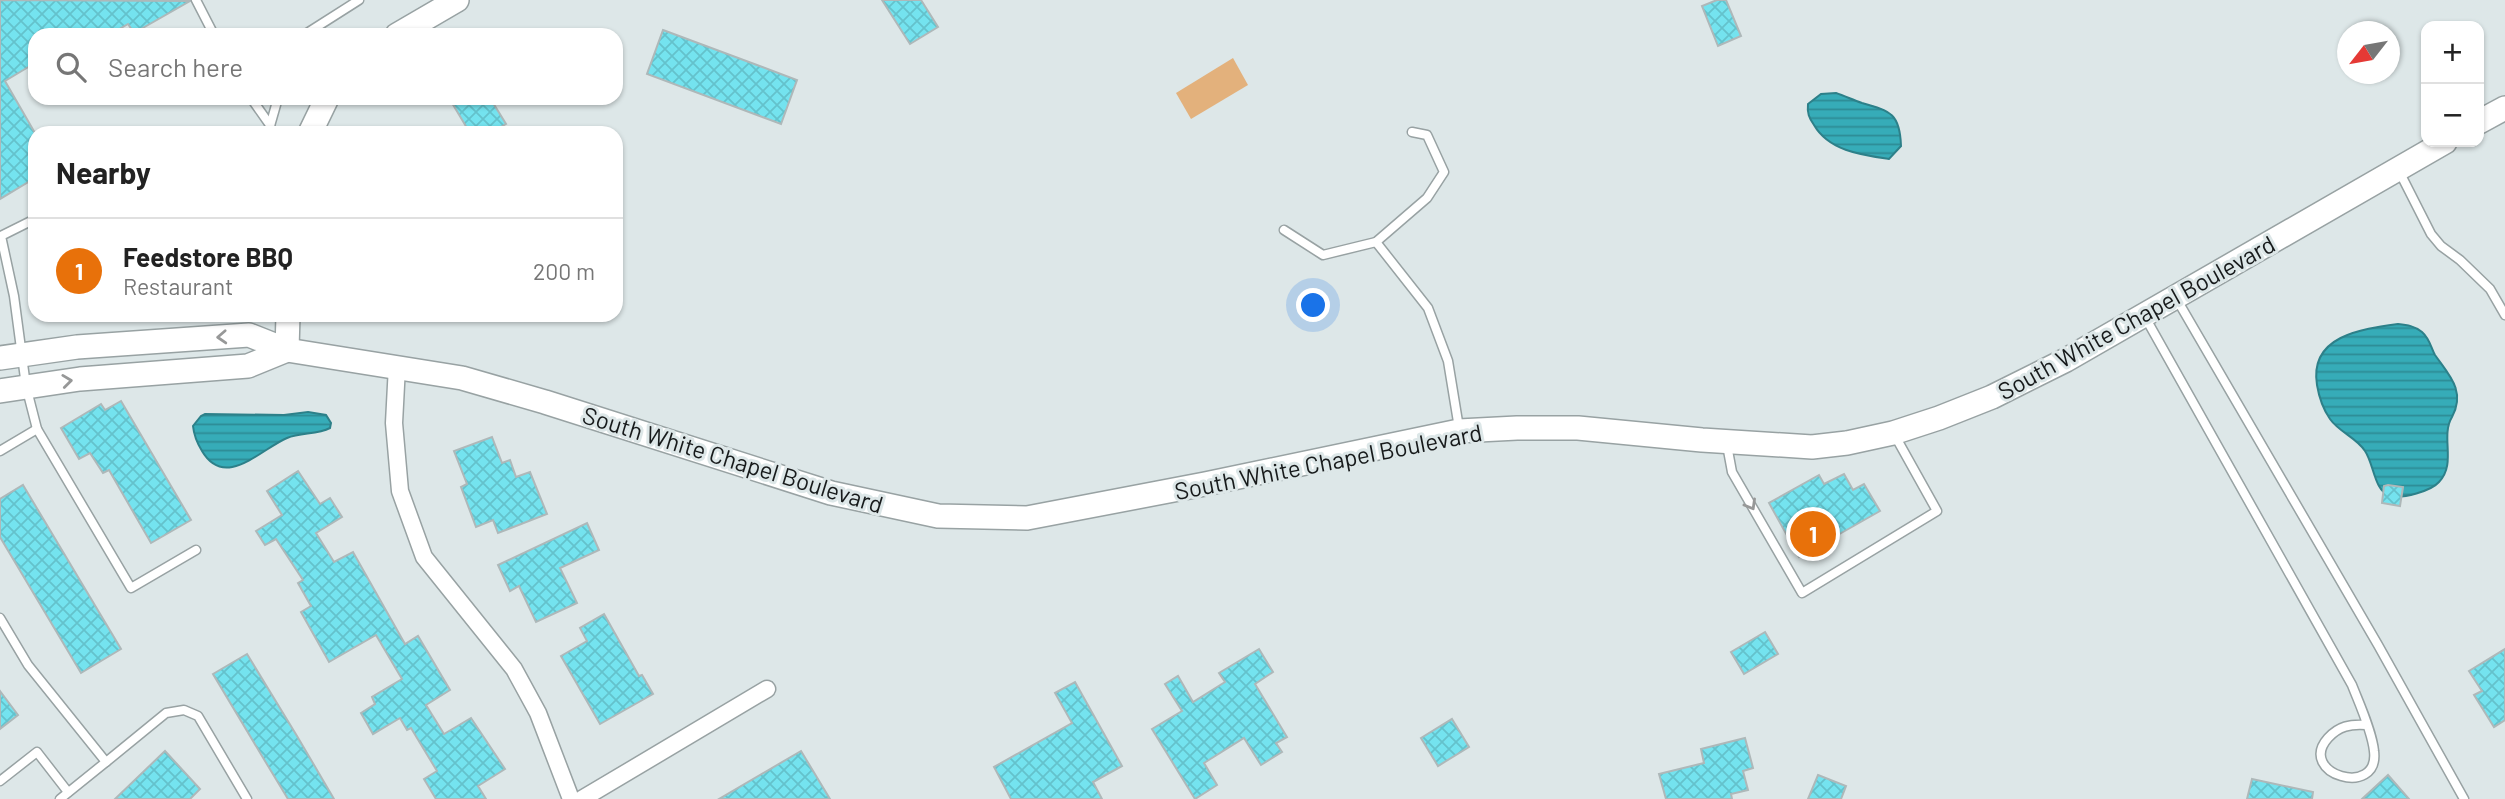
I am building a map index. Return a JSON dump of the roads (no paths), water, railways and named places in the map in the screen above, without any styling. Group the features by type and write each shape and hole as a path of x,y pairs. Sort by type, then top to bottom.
{"main road":[{"path":"409,28 457,0"},
{"path":"313,126 324,105"},
{"path":"2484,119 2505,107"},
{"name":"South White Chapel Boulevard","path":"11,356 148,341 249,335 287,350 462,378 831,493 938,516 1027,518 1459,431 1578,428 1812,447 1893,433 1992,397 2066,360 2436,147"},
{"path":"0,391 80,379 248,366 287,350 288,322"}],"street":[{"path":"397,366 394,423 400,491 424,557 514,669 538,713 572,799"},
{"path":"582,799 767,689"}],"lane":[{"path":"196,0 210,28"},
{"path":"315,28 359,0"},
{"path":"255,105 267,126"},
{"path":"270,126 276,105"},
{"path":"1284,230 1323,255 1376,242 1427,198 1444,172 1427,135 1412,131"},
{"path":"2398,169 2431,234 2490,289 2505,315"},
{"path":"28,222 1,236 14,296 11,356 26,386 37,429 131,588 197,550"},
{"path":"1376,242 1428,308 1448,361 1459,431"},
{"path":"2175,297 2378,645 2464,799"},
{"path":"2144,315 2351,685 2366,725 2374,750 2373,771 2366,780 2355,785 2333,779 2324,769 2321,754 2325,740 2339,728 2350,724 2366,725"},
{"path":"0,451 37,429"},
{"path":"1726,442 1732,472 1802,593 1937,512 1893,433"},
{"path":"0,618 28,665 106,762"},
{"path":"60,799 166,713 184,710 198,716 247,799"},
{"path":"0,781 37,752 68,792"}],"water":[{"path":"1836,93 1887,112 1896,120 1901,146 1889,159 1847,150 1820,134 1810,118 1808,104 1821,94"},
{"path":"2398,324 2414,327 2425,335 2454,384 2457,399 2447,433 2448,458 2444,475 2430,488 2396,497 2381,489 2365,451 2334,424 2328,415 2317,385 2317,369 2321,356 2329,345 2341,338"},
{"path":"308,412 326,415 331,423 330,428 287,438 232,467 221,467 211,462 202,451 193,430 193,426 205,414 284,415"}],"place":[{"name":"Feedstore BBQ","path":"1813,534"}]}
